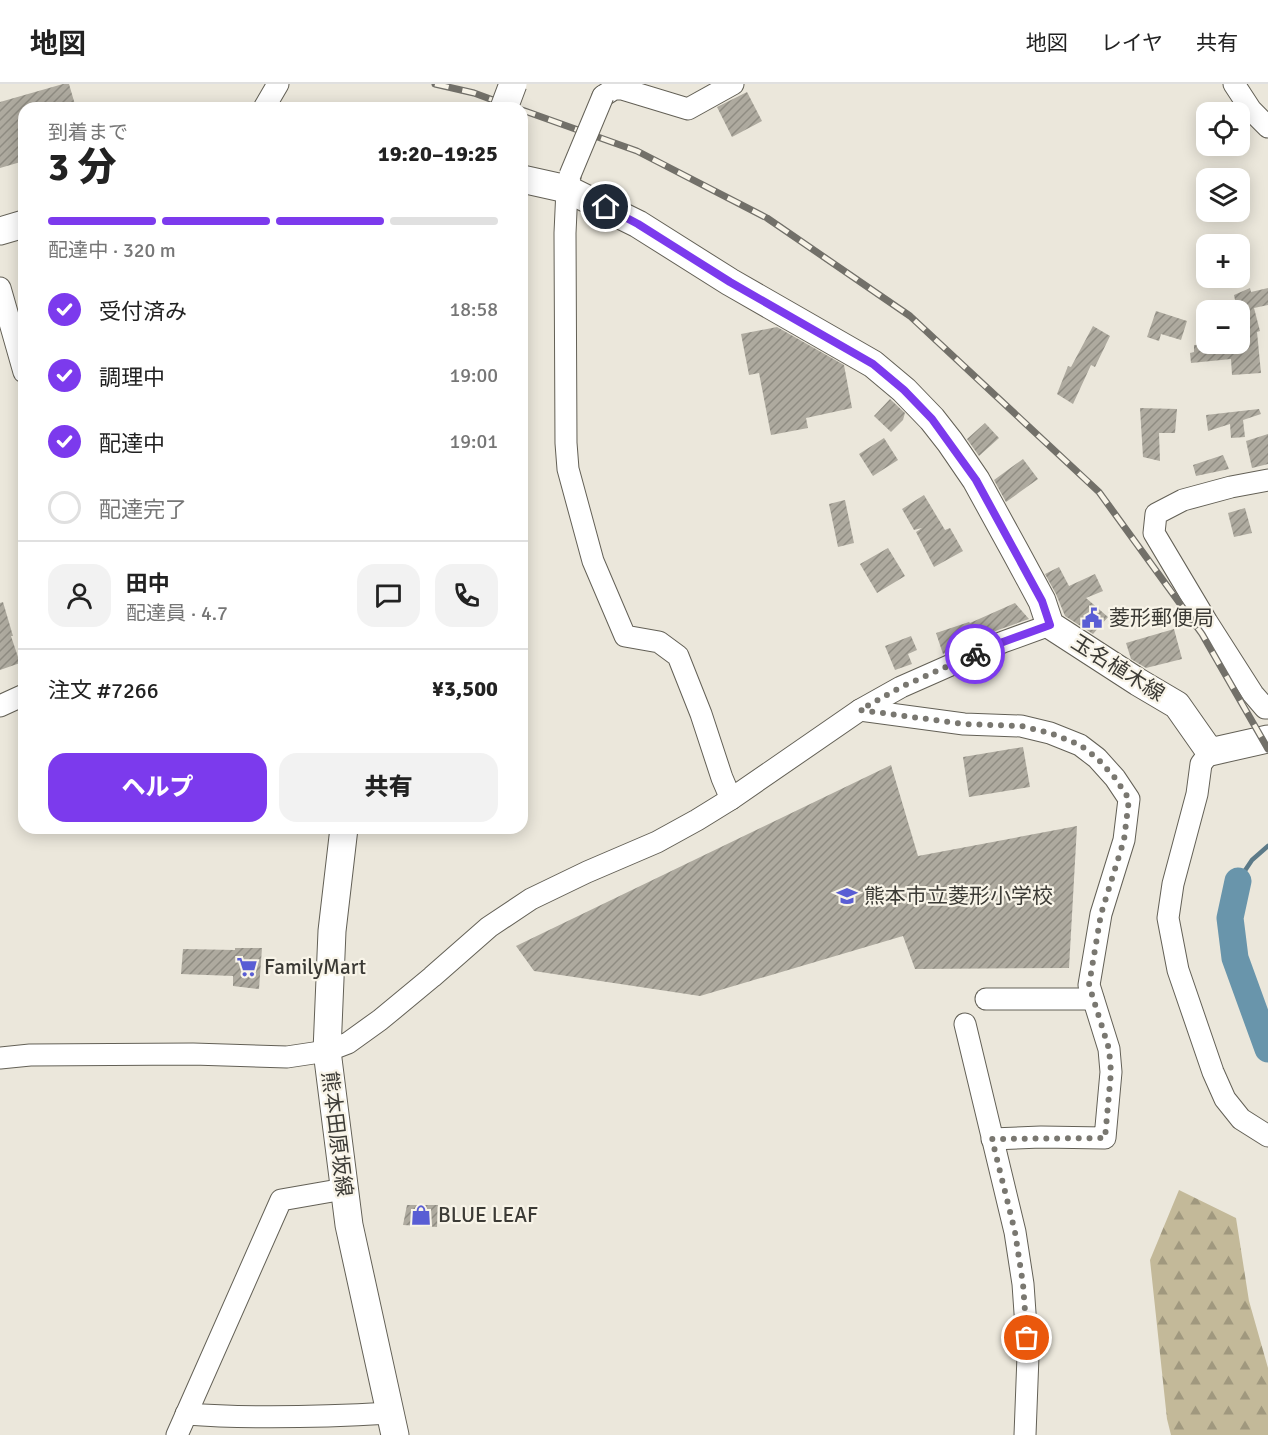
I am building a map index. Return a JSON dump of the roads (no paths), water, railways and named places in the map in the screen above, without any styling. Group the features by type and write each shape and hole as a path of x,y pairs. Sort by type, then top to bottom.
{"main road":[{"path":"506,102 513,84"},
{"name":"玉名植木線","path":"528,179 568,182 730,282 873,364 904,390 932,419 976,480 1042,601 1050,625 1177,705 1210,752"},
{"path":"0,231 18,226"},
{"path":"1210,752 1268,739"},
{"name":"熊本田原坂線","path":"343,834 332,931 327,1051 348,1225 392,1424"}],"street":[{"path":"268,102 278,84"},
{"path":"730,799 702,714 678,656 659,642 625,636 593,561 568,469 565,233 568,182 603,96 614,89 622,89 688,109 733,84"},
{"path":"1233,84 1251,110 1264,116"},
{"path":"0,288 18,351"},
{"path":"1268,480 1230,487 1184,500 1156,514 1154,533 1247,685 1265,708 1268,708"},
{"path":"0,1058 30,1055 193,1054 287,1057 327,1051 348,1043 380,1020 489,927 531,899 657,842 697,820 860,710 901,687 1003,642 1050,625"},
{"path":"0,706 18,698"},
{"path":"860,710 964,724 1021,726 1050,733 1080,745 1097,758 1115,778 1129,799 1124,840 1101,914 1089,985 1109,1049 1111,1072 1105,1138 992,1139"},
{"path":"1210,752 1201,764 1197,794 1173,884 1168,918 1178,970 1213,1072 1225,1099 1241,1119 1268,1136"},
{"path":"986,999 1093,999"},
{"path":"965,1024 1015,1232 1023,1284 1028,1356 1025,1435"},
{"path":"177,1435 281,1200 344,1189"},
{"path":"186,1413 280,1418 328,1417 392,1424"}],"waterway":[{"path":"1238,881 1252,860 1268,846"},
{"path":"1238,881 1230,918 1235,958 1268,1049"}],"railway":[{"path":"435,84 474,93 499,102"},
{"path":"528,112 637,151 767,218 910,316 1099,492 1202,634 1268,749"}],"place":[{"name":"菱形郵便局","path":"1092,618"},
{"name":"熊本市立菱形小学校","path":"847,896"},
{"name":"FamilyMart","path":"247,967"},
{"name":"BLUE LEAF","path":"421,1215"}]}
